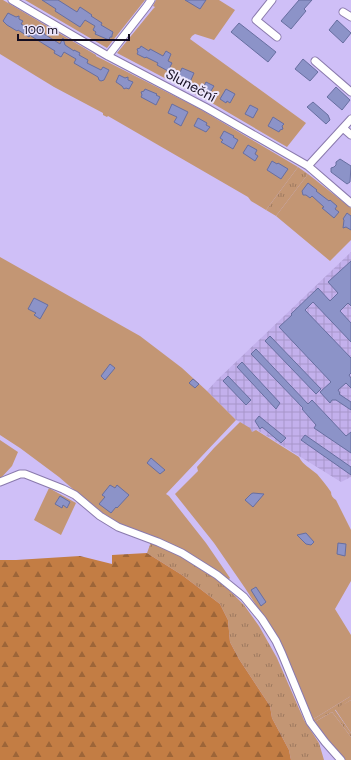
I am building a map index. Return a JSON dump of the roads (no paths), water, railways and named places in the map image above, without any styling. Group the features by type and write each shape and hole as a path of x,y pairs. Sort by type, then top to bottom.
{"street":[{"name":"Sluneční","path":"12,0 108,56 205,107 308,166 351,203"},
{"path":"108,56 150,0"},
{"path":"272,0 256,20 277,37"},
{"path":"343,12 351,17"},
{"path":"315,61 351,92"},
{"path":"308,166 351,119"},
{"path":"344,128 351,135"},
{"path":"0,482 20,474 25,474 63,489 75,495 100,516 118,528 158,542 182,553 217,575 244,597 262,619 276,641 310,722 341,760"}]}
